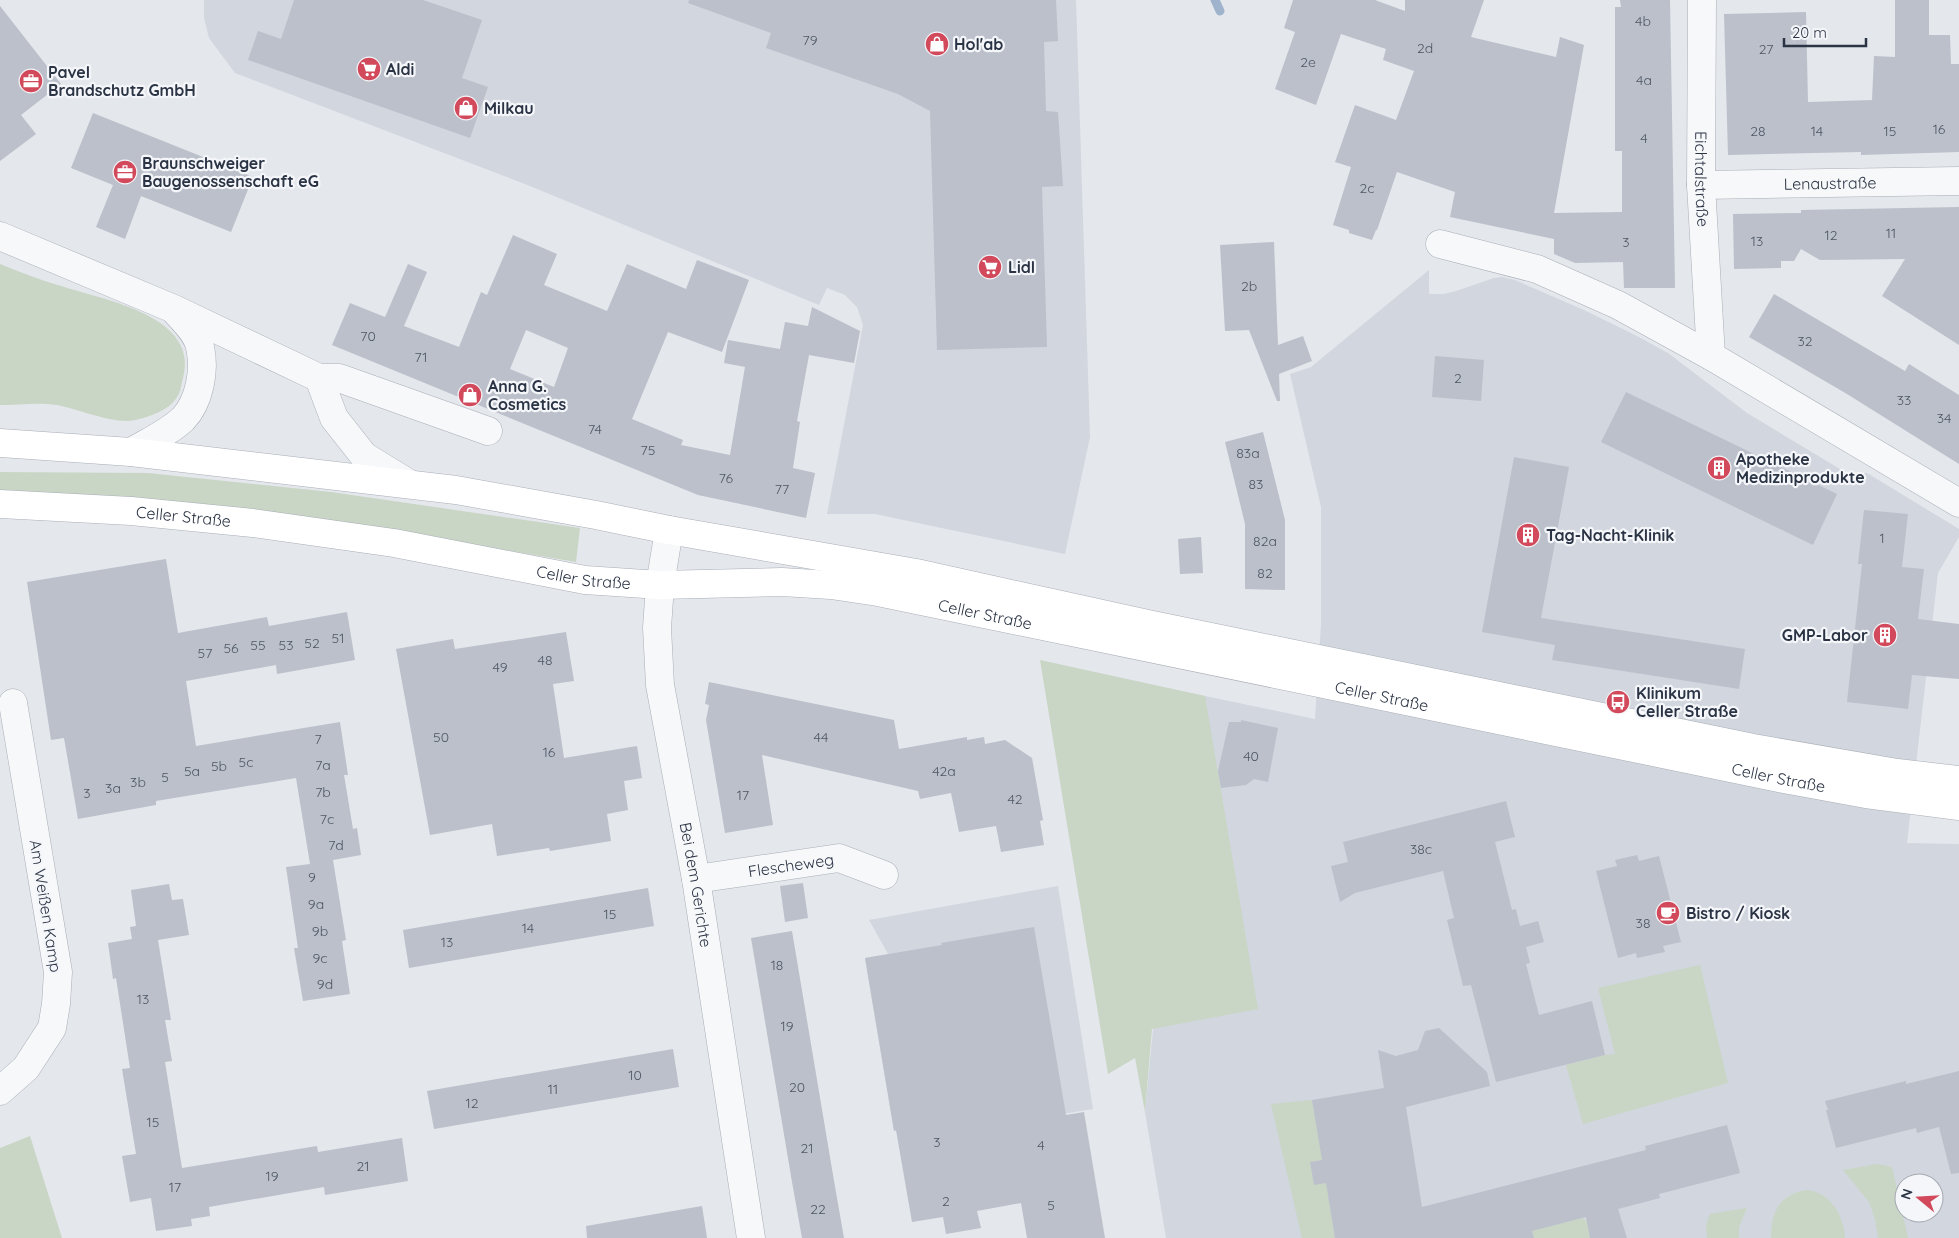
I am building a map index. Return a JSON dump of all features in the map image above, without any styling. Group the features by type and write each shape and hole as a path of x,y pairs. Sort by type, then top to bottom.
{"main road":[{"name":"Celler Straße","path":"0,443 131,452 408,483 577,511 669,530 916,573 1152,625 1754,748 1897,773 1959,780"},
{"name":"Celler Straße","path":"0,504 131,510 253,523 394,543 585,580 660,585 782,582 830,585 878,592 1775,778 1866,794 1959,806"}],"street":[{"name":"Eichtalstraße","path":"1702,0 1701,185 1711,356"},
{"name":"Lenaustraße","path":"1701,185 1959,180"},
{"path":"0,236 174,309 319,378 338,378 488,431"},
{"path":"1440,244 1537,269 1618,305 1711,356 1959,503"},
{"path":"131,452 170,430 184,418 195,399 202,379 200,346 190,328 174,309"},
{"name":"Celler Straße","path":"319,378 334,418 364,456 408,483"},
{"name":"Bei dem Gerichte","path":"669,530 660,585 657,628 660,685 696,879 751,1238"},
{"name":"Am Weißen Kamp","path":"0,1091 26,1068 52,1028 58,972 13,703"},
{"name":"Flescheweg","path":"696,879 839,858 884,875"}],"shaded area":[{"path":"204,0 1076,0 1090,437 1065,554 875,514 827,514 863,325 857,307 845,295 827,288 819,305 525,184 235,73 209,38 204,18"},
{"path":"1429,270 1429,294 1444,294 1494,278 1502,277 1515,280 1584,310 1668,353 1747,413 1850,475 1867,473 1959,529 1959,537 1938,573 1907,843 1959,844 1959,1238 1166,1238 1145,1112 1186,692 1315,719 1321,625 1321,507 1290,374 1311,367"},
{"path":"1058,886 1093,1109 1013,1122 971,1118 894,1131 865,958 888,954 869,920"}],"green space":[{"path":"0,264 45,281 124,305 146,314 165,326 178,341 185,360 180,390 174,402 153,415 127,421 107,419 50,404 0,405"},
{"path":"0,472 148,473 331,492 580,528 576,562 329,520 146,498 0,490"},
{"path":"1040,660 1205,696 1258,1009 1152,1029 1145,1112 1135,1058 1108,1074"},
{"path":"1700,965 1728,1083 1583,1124 1566,1065 1615,1054 1598,988"},
{"path":"1312,1100 1323,1160 1310,1162 1314,1184 1326,1182 1335,1238 1302,1238 1271,1104"},
{"path":"30,1136 62,1238 0,1238 0,1148"},
{"path":"1877,1164 1892,1167 1894,1176 1894,1223 1905,1223 1908,1238 1878,1238 1875,1219 1869,1202 1843,1170"},
{"path":"1806,1190 1822,1195 1834,1206 1842,1221 1845,1238 1771,1238 1771,1229 1778,1206 1789,1196"},
{"path":"1747,1208 1739,1227 1739,1238 1707,1238 1706,1225 1710,1214"},
{"path":"1582,1218 1587,1222 1590,1238 1534,1238 1532,1231"}],"building":[{"name":"Aldi","path":"294,0 423,0 482,20 462,78 488,87 470,138 248,60 258,31 281,39"},
{"path":"689,0 1056,0 1058,41 1044,42 1046,111 1058,112 1063,186 1042,187 1047,347 937,350 930,111 898,94 766,48 771,33 688,3"},
{"path":"1293,0 1375,0 1405,11 1405,0 1484,0 1471,37 1556,57 1560,37 1584,45 1554,213 1622,212 1622,151 1615,151 1615,7 1621,7 1620,0 1670,0 1675,288 1624,288 1623,262 1575,263 1554,254 1554,239 1450,217 1455,192 1397,172 1372,240 1349,233 1349,230 1333,225 1351,167 1335,162 1355,105 1396,120 1414,71 1383,60 1386,49 1341,34 1316,105 1275,89 1295,32 1284,28"},
{"path":"1895,0 1929,0 1929,35 1950,35 1951,64 1959,64 1959,152 1861,155 1861,152 1728,155 1724,14 1806,12 1808,102 1872,100 1874,56 1895,57"},
{"path":"0,6 61,84 21,115 36,134 0,161"},
{"path":"93,113 253,177 231,232 141,196 125,239 96,227 113,185 71,168"},
{"path":"1959,207 1959,345 1882,296 1905,259 1820,260 1801,249 1794,261 1781,261 1781,268 1734,269 1733,214 1801,213 1801,210"},
{"path":"513,235 557,254 544,285 607,311 627,264 686,289 697,260 749,280 722,352 668,332 632,419 683,440 681,445 730,455 745,367 724,363 728,340 780,349 785,322 808,326 812,307 860,331 854,363 809,355 797,421 800,422 793,468 815,473 806,518 698,495 332,345 350,303 385,317 408,264 427,272 404,326 459,347 481,292 487,295","holes":["526,330 568,348 554,387 510,369"]},
{"path":"1274,242 1278,345 1303,336 1312,361 1279,374 1280,401 1277,401 1249,330 1225,331 1220,245"},
{"path":"1774,294 1905,371 1909,364 1959,395 1959,464 1847,394 1749,337"},
{"path":"1435,356 1484,360 1481,401 1432,397"},
{"name":"Apotheke Medizinprodukte","path":"1626,392 1837,494 1813,545 1601,442"},
{"path":"1263,432 1285,520 1285,590 1245,589 1245,524 1225,442"},
{"path":"1514,457 1569,467 1541,618 1745,649 1739,689 1552,660 1555,645 1482,632"},
{"name":"GMP-Labor","path":"1864,510 1908,514 1902,567 1924,569 1918,619 1959,624 1959,679 1912,675 1908,709 1847,702 1862,564 1858,564"},
{"path":"1201,537 1203,573 1180,574 1178,539"},
{"path":"166,559 178,633 267,617 269,626 347,612 355,660 277,674 276,665 186,681 196,746 340,722 348,775 344,775 353,829 357,828 361,855 333,860 346,940 342,941 350,994 303,1001 294,948 298,948 286,867 310,864 296,778 156,801 156,805 78,819 64,738 51,740 27,582"},
{"path":"566,632 574,681 553,684 564,758 637,746 642,778 624,781 628,810 607,814 611,841 550,851 549,848 497,856 492,824 430,835 396,649 453,639 455,649"},
{"path":"709,682 894,720 899,749 967,737 967,740 984,737 985,744 1005,740 1032,758 1043,820 1040,821 1044,845 1001,852 996,826 959,832 951,793 920,799 918,791 762,755 773,825 725,833 706,720 709,705 705,704"},
{"path":"1241,720 1278,728 1268,782 1254,779 1246,785 1221,788 1218,771 1229,722 1241,722"},
{"path":"1506,801 1515,837 1495,842 1512,910 1516,909 1520,926 1538,921 1544,942 1526,947 1530,963 1526,964 1539,1015 1592,1001 1605,1055 1496,1082 1471,985 1463,986 1447,920 1454,918 1443,871 1355,893 1340,902 1331,866 1348,862 1343,842"},
{"path":"1637,855 1639,861 1659,856 1681,942 1663,946 1665,952 1637,958 1636,953 1618,958 1596,871 1617,866 1615,860"},
{"path":"803,883 808,918 785,922 780,886"},
{"path":"169,884 172,900 183,899 189,935 158,940 171,1020 165,1020 172,1061 165,1062 182,1168 317,1146 318,1152 402,1138 408,1181 325,1195 324,1187 209,1207 210,1216 191,1219 192,1226 156,1231 151,1198 130,1202 122,1156 136,1154 122,1069 130,1068 116,978 113,979 108,943 132,939 130,927 136,926 131,890"},
{"path":"648,888 654,926 409,968 403,930"},
{"path":"1034,927 1066,1115 1084,1112 1105,1238 1027,1238 1021,1203 977,1211 981,1228 946,1234 943,1217 912,1222 896,1130 894,1131 865,958"},
{"path":"792,931 844,1238 802,1238 792,1182 751,938"},
{"path":"1439,1028 1487,1072 1490,1086 1406,1107 1422,1207 1646,1150 1645,1146 1727,1125 1740,1173 1659,1194 1660,1198 1618,1209 1627,1238 1590,1238 1586,1217 1532,1231 1534,1238 1335,1238 1326,1183 1314,1185 1310,1162 1322,1160 1312,1100 1384,1088 1378,1050 1396,1056 1418,1050 1425,1031"},
{"path":"673,1049 679,1087 434,1129 427,1091"},
{"path":"1959,1071 1959,1173 1951,1174 1939,1127 1917,1133 1916,1128 1836,1148 1825,1101 1906,1081 1906,1084"},
{"path":"702,1206 707,1238 587,1238 586,1226"}],"waterway":[{"path":"1215,0 1220,11"}],"place":[{"name":"Hol'ab","path":"937,44"},
{"name":"Aldi","path":"369,69"},
{"name":"Pavel Brandschutz GmbH","path":"31,81"},
{"name":"Milkau","path":"466,108"},
{"name":"Braunschweiger Baugenossenschaft eG","path":"125,172"},
{"name":"Lidl","path":"990,267"},
{"name":"Anna G. Cosmetics","path":"470,395"},
{"name":"Apotheke Medizinprodukte","path":"1719,468"},
{"name":"Tag-Nacht-Klinik","path":"1528,535"},
{"name":"GMP-Labor","path":"1885,635"},
{"name":"Klinikum Celler Straße","path":"1618,702"},
{"name":"Bistro / Kiosk","path":"1668,913"}]}
